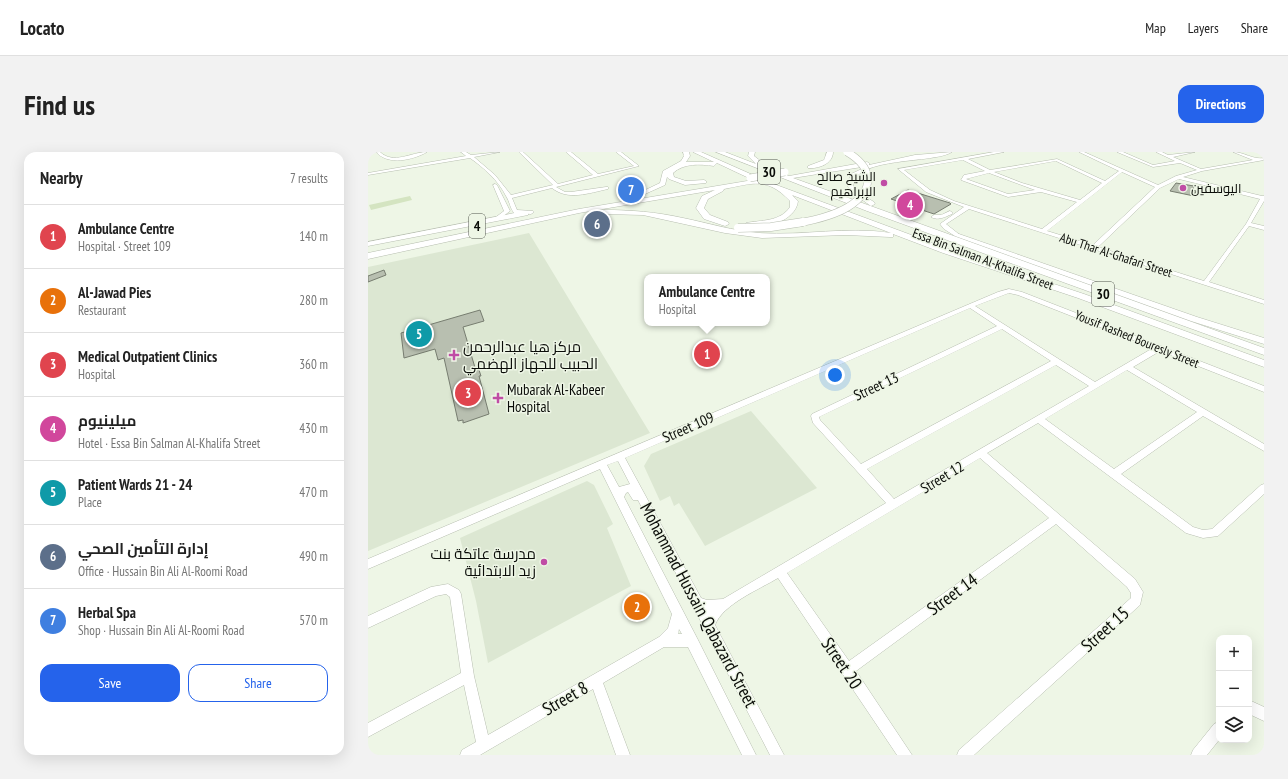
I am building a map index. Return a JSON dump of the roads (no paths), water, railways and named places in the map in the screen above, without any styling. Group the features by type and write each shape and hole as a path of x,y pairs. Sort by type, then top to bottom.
{"highway":[{"path":"632,196 662,185 665,181 665,172 685,160 687,156 686,152"},
{"path":"696,152 745,178"},
{"name":"Essa Bin Salman Al-Khalifa Street","path":"706,152 784,185 1081,296"},
{"name":"Essa Bin Salman Al-Khalifa Street","path":"719,152 942,235"},
{"path":"752,152 752,158 758,163 818,190"},
{"path":"797,170 825,162 830,157 830,152"},
{"path":"524,222 612,212 643,214 738,228 777,227 808,222 836,212 853,202 866,187 868,176 863,164 847,152"},
{"name":"4","path":"368,250 632,196 920,152"},
{"path":"948,152 869,167 854,175 850,181 850,186 860,196 882,209 957,235"},
{"name":"4","path":"368,256 524,222 745,178 757,181 948,152"},
{"path":"745,178 687,183 674,180 670,174 672,170 679,166 699,163 712,164 745,178 770,184 946,251"},
{"path":"745,178 706,197 700,204 702,212 714,221 732,225 756,224 777,220 790,213 795,202 789,195 770,184"},
{"path":"368,244 531,212 587,205"},
{"path":"676,219 718,230 748,235 786,235 842,231 874,233 900,237 1081,296"},
{"path":"942,235 1070,275"},
{"name":"30","path":"942,235 1264,352"},
{"name":"30","path":"1081,296 1264,364"}],"main road":[{"path":"957,235 1194,319 1264,341"}],"street":[{"path":"378,152 380,155 393,159 425,152"},
{"path":"453,152 481,169 497,188 507,211 498,218"},
{"path":"463,152 472,157 495,176 510,197 516,212 531,212"},
{"path":"368,174 498,152"},
{"path":"521,152 558,192 567,194 606,188"},
{"path":"568,152 597,176"},
{"path":"510,197 636,167 637,165 618,152"},
{"name":"Abu Thar Al-Ghafari Street","path":"1002,152 900,169 928,191 966,206 1264,302"},
{"path":"1081,152 1158,188"},
{"path":"1120,152 1153,166 1181,161"},
{"path":"1158,152 1201,170"},
{"path":"1168,156 1193,152"},
{"path":"1235,152 1256,160"},
{"path":"963,158 986,172 1040,191 1081,202"},
{"path":"1094,248 1158,188 1178,177 1201,170 1264,159"},
{"path":"1040,191 1017,196 1008,196 964,178 966,176 986,172 1057,160 1106,183"},
{"path":"1043,231 1122,171"},
{"path":"1178,177 1263,197 1248,224 1204,283"},
{"path":"957,235 944,226 944,222 966,206"},
{"path":"949,218 935,218 944,217 966,206"},
{"path":"1248,224 1264,228"},
{"name":"Street 109","path":"368,564 971,306 1000,292 1009,291"},
{"name":"Yousif Rashed Bouresly Street","path":"1009,291 1020,293 1264,389"},
{"path":"971,306 1095,386"},
{"name":"Street 13","path":"894,505 816,421 816,414 1002,326"},
{"name":"Street 12","path":"709,624 716,611 724,604 1159,348"},
{"path":"861,468 1057,361"},
{"path":"1128,367 1264,448"},
{"path":"1115,474 1203,412"},
{"path":"1039,419 1190,530 1203,534 1214,533 1264,488"},
{"name":"Street 15","path":"964,755 1136,601 1137,592 1131,583 981,453"},
{"name":"Mohammad Hussain Qabazard Street","path":"620,456 777,755"},
{"name":"Mohammad Hussain Qabazard Street","path":"602,464 749,755"},
{"path":"619,497 622,490 625,488 630,488 632,490 651,525 666,545"},
{"name":"Street 14","path":"847,670 1057,518"},
{"name":"Street 20","path":"780,571 905,755"},
{"path":"368,622 435,591 448,589 455,594 468,676 484,745"},
{"name":"Street 12","path":"697,603 707,605 724,604"},
{"name":"Street 8","path":"467,755 663,641 673,631 678,613"},
{"name":"Street 8","path":"663,641 682,640 693,642"},
{"path":"368,730 468,676"},
{"path":"596,681 622,755"},
{"path":"1252,708 1264,714"},
{"path":"1198,755 1216,733"}],"place":[{"name":"الشيخ صالح الإبراهيم","path":"884,183"},
{"name":"اليوسفين","path":"1183,188"},
{"name":"Herbal Spa","path":"631,190"},
{"name":"ميلينيوم","path":"910,205"},
{"name":"إدارة التأمين الصحي","path":"597,224"},
{"name":"Patient Wards 21 - 24","path":"419,334"},
{"name":"Ambulance Centre","path":"707,354"},
{"name":"مركز هيا عبدالرحمن الحبيب للجهاز الهضمي","path":"454,355"},
{"name":"Medical Outpatient Clinics","path":"468,393"},
{"name":"Mubarak Al-Kabeer Hospital","path":"498,398"},
{"name":"مدرسة عاتكة بنت زيد الابتدائية","path":"544,562"},
{"name":"Al-Jawad Pies","path":"637,607"}]}
